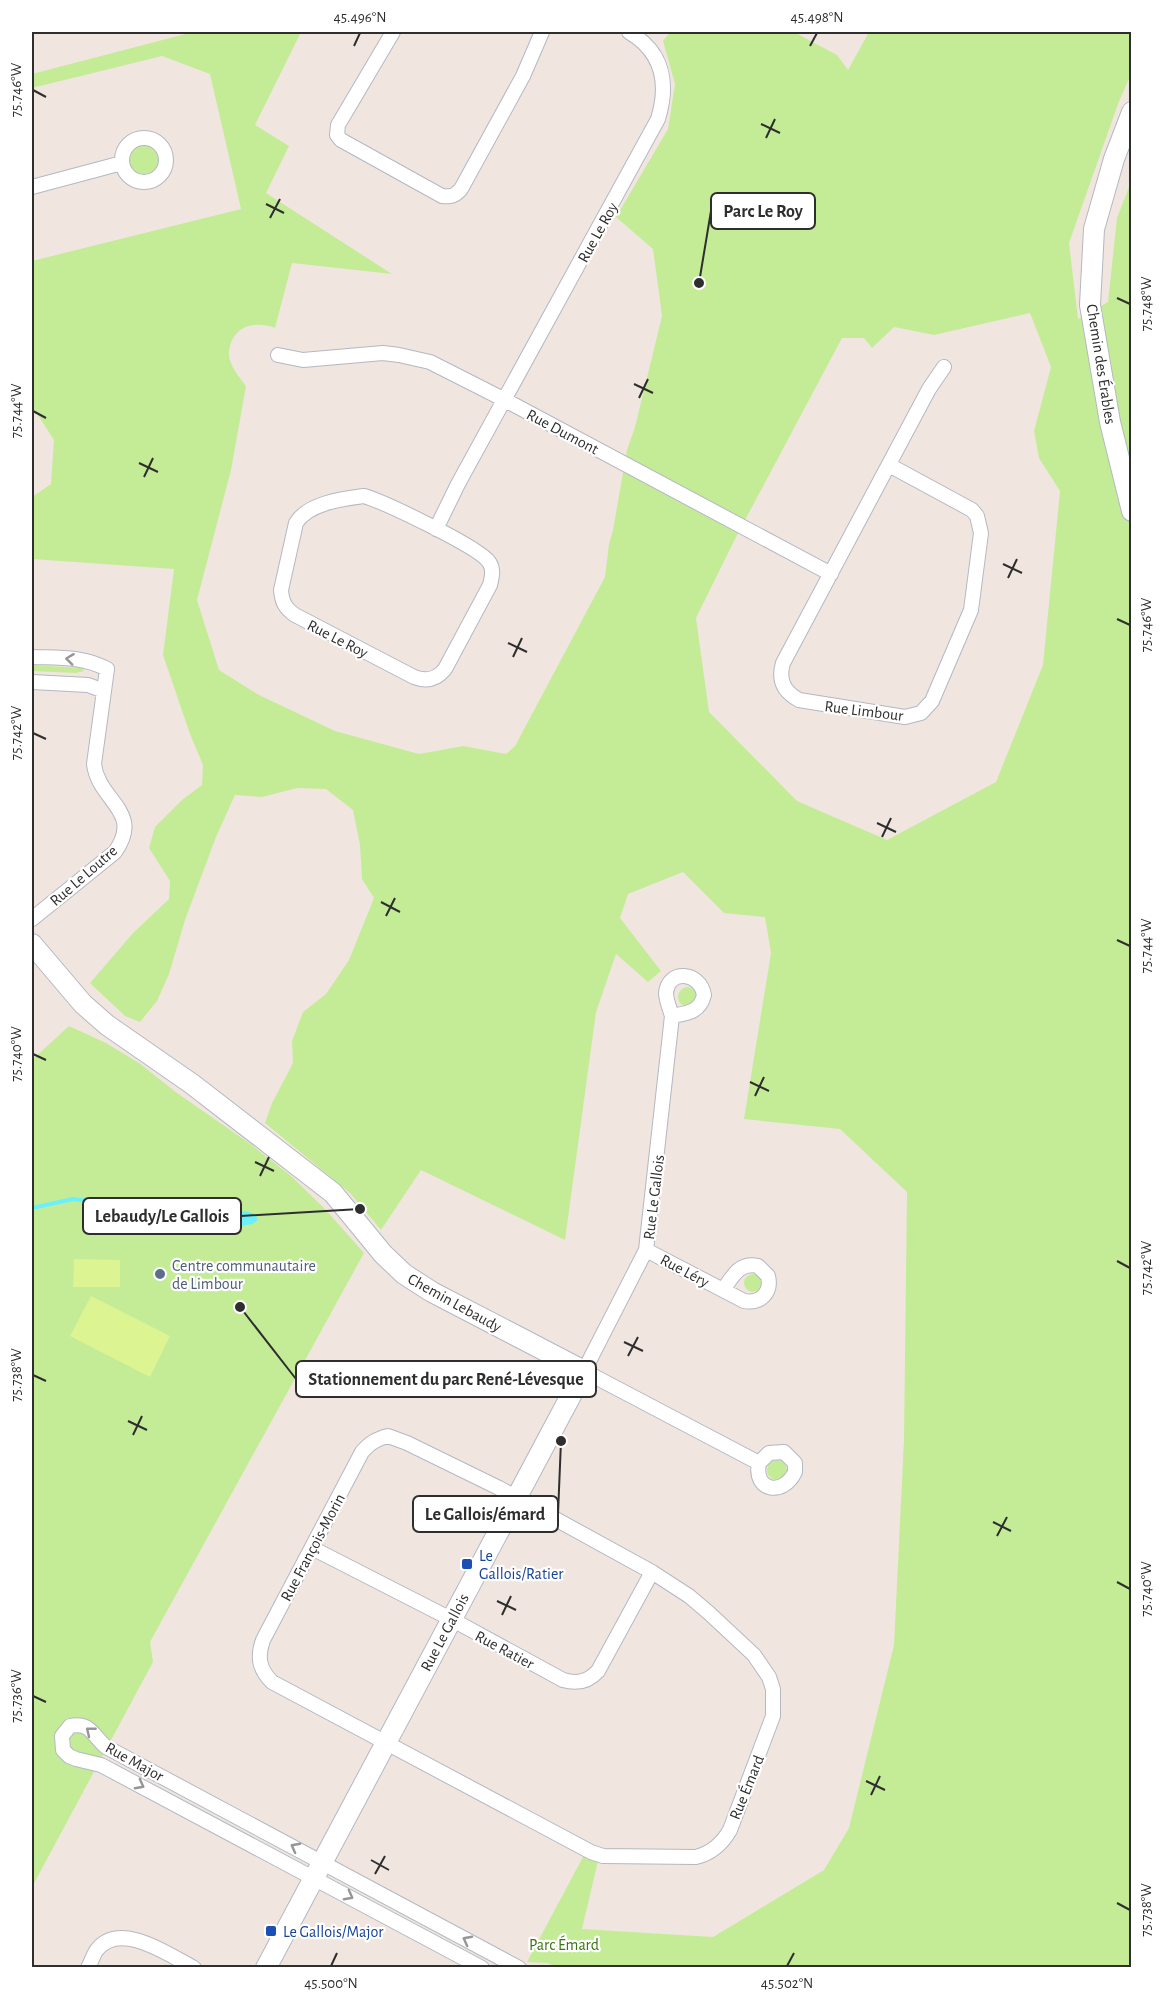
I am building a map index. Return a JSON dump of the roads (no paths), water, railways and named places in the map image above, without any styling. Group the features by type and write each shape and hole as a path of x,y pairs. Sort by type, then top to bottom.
{"street":[{"path":"393,32 338,125 337,135 341,140 391,168 442,196 449,197 462,189 523,76 543,32"},
{"name":"Rue Le Roy","path":"436,529 458,484 658,119 664,99 662,74 658,62 643,41 629,32"},
{"name":"Chemin des Érables","path":"1131,112 1114,159 1094,229 1090,304 1110,422 1131,512"},
{"path":"32,187 122,163"},
{"name":"Rue Dumont","path":"278,356 303,360 365,354 399,355 430,362 831,574"},
{"name":"Rue Limbour","path":"889,465 966,505 977,516 981,533 971,610 932,701 921,713 905,717 809,703 791,696 785,689 781,671 783,663 928,389 944,367"},
{"name":"Rue Le Roy","path":"364,496 436,529 481,555 490,564 492,571 490,585 445,669 435,678 421,680 414,677 295,615 285,606 281,590 296,523 300,516 312,507 364,496"},
{"name":"Rue Le Loutre","path":"32,657 60,657 92,661 106,669 94,764 95,772 125,820 123,837 115,852 32,919"},
{"path":"32,682 88,685 104,691"},
{"name":"Chemin Lebaudy","path":"32,944 83,1004 107,1025 192,1084 333,1192 383,1254 404,1274 432,1292 759,1463"},
{"name":"Rue Le Gallois","path":"266,1968 584,1371 646,1250 672,1016"},
{"name":"Rue Léry","path":"646,1250 723,1290"},
{"name":"Rue François-Morin","path":"386,1742 272,1682 264,1675 259,1650 362,1452 378,1439 388,1436 397,1438 516,1498"},
{"name":"Rue Émard","path":"386,1742 603,1856 696,1857 706,1855 720,1844 730,1830 773,1716 773,1689 763,1667 728,1629 689,1596 652,1572 516,1498"},
{"name":"Rue Ratier","path":"312,1548 451,1619 563,1680 579,1682 586,1681 598,1671 652,1572"},
{"name":"Rue Major","path":"482,1968 318,1869 106,1747 85,1726 78,1724 70,1726 62,1736 63,1750 69,1756 101,1765 318,1869 519,1968"},
{"path":"88,1968 97,1950 105,1943 114,1938 126,1938 141,1941 194,1968"}],"water":[{"path":"111,1204 180,1206 216,1212 246,1211 255,1214 258,1220 252,1224 236,1227 206,1219"}],"waterway":[{"path":"32,1208 73,1199 114,1204"}],"place":[{"name":"Parc Le Roy","path":"699,283"},
{"name":"Lebaudy/Le Gallois","path":"360,1209"},
{"name":"Centre communautaire de Limbour","path":"160,1274"},
{"name":"Stationnement du parc René-Lévesque","path":"240,1307"},
{"name":"Le Gallois/émard","path":"561,1441"},
{"name":"Le Gallois/Ratier","path":"467,1564"},
{"name":"Le Gallois/Major","path":"271,1931"}],"park label":[{"name":"Parc Émard","path":"564,1944"}]}
